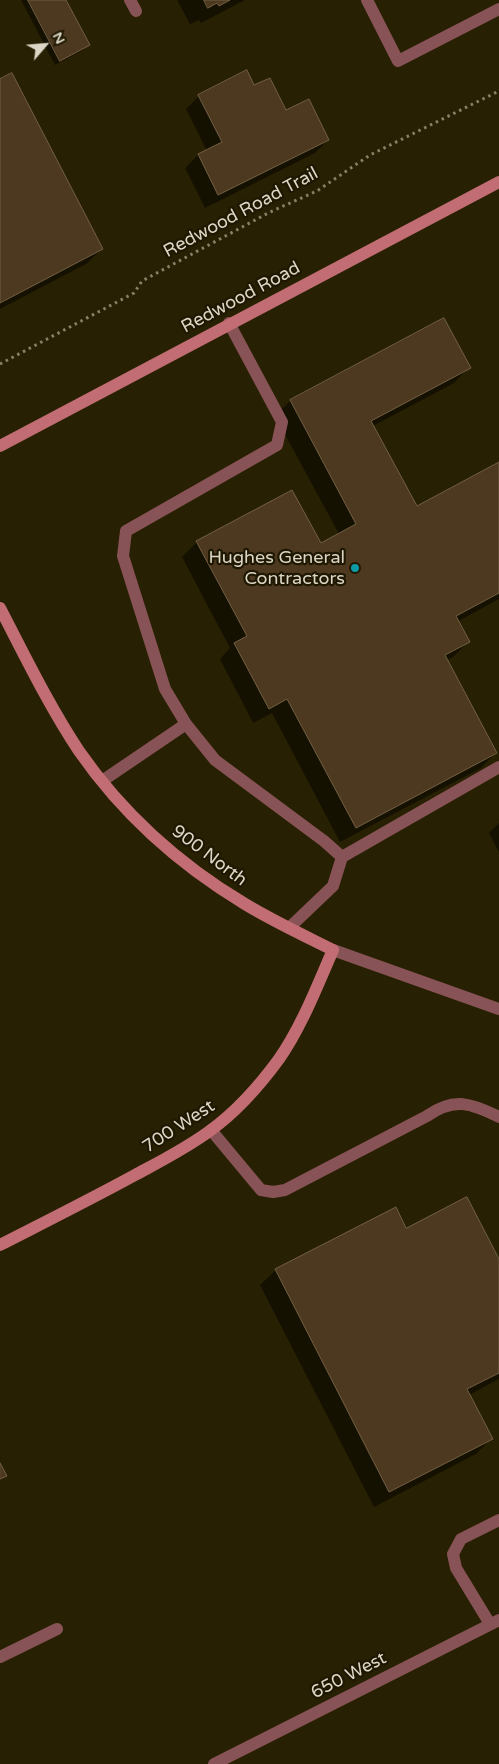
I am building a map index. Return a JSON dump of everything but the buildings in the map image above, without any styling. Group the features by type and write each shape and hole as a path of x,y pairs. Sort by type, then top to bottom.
{"street":[{"path":"367,0 398,61 499,9"},
{"name":"Redwood Road","path":"0,446 499,182"},
{"path":"229,324 282,422 277,445 126,531 124,556 165,690 186,724 215,760 324,841 342,857"},
{"name":"900 North","path":"0,608 58,718 102,781 132,815 165,847 203,876 245,904 333,950 499,1009"},
{"path":"102,781 186,724"},
{"path":"289,928 333,886 342,857 499,767"},
{"name":"700 West","path":"0,1245 130,1178 181,1150 212,1130 259,1085 279,1058 300,1022 333,950"},
{"path":"212,1130 260,1190 272,1192 284,1190 427,1116 439,1107 454,1104 478,1106 499,1117"},
{"path":"495,1622 456,1568 453,1554 461,1539 499,1520"},
{"name":"650 West","path":"214,1764 495,1622"},
{"path":"0,1657 57,1629"}],"path":[{"name":"Redwood Road Trail","path":"0,364 134,293 142,280 270,212 316,191 370,156 499,91"}],"place":[{"name":"Hughes General Contractors","path":"355,568"}]}
